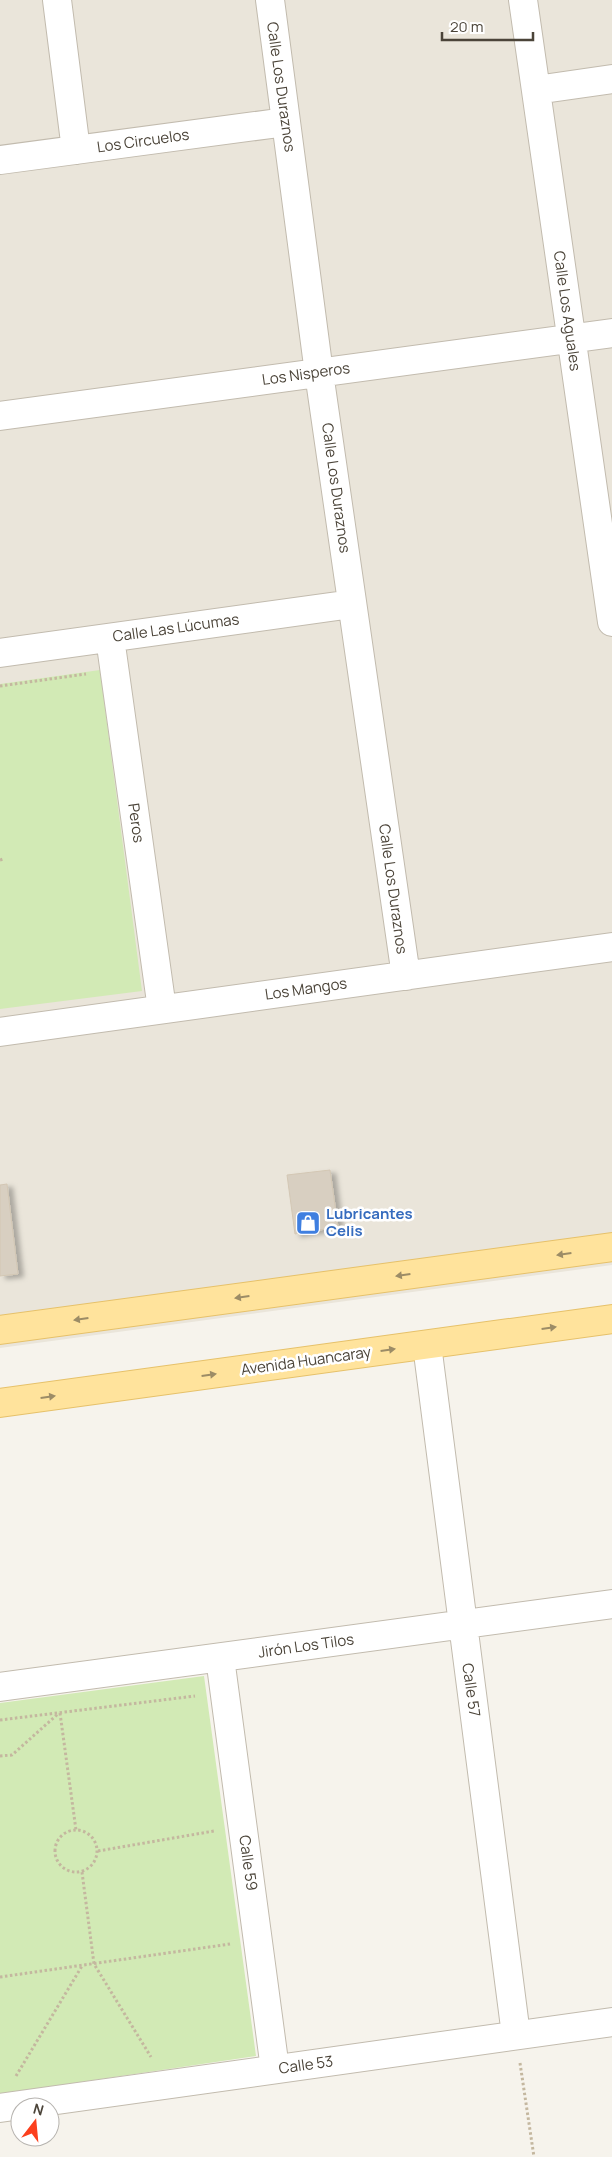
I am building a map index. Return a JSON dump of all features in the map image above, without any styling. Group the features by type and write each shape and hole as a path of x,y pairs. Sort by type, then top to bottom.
{"main road":[{"path":"0,1330 612,1247"},
{"name":"Avenida Huancaray","path":"0,1403 612,1319"}],"street":[{"path":"57,0 76,150"},
{"name":"Calle Los Duraznos","path":"270,0 319,373 406,976"},
{"name":"Calle Los Aguales","path":"523,0 612,622"},
{"path":"536,90 612,79"},
{"name":"Los Circuelos","path":"0,160 286,122"},
{"name":"Los Nisperos","path":"0,416 612,333"},
{"name":"Calle Las Lúcumas","path":"0,653 352,604"},
{"name":"Peros","path":"110,638 162,1009"},
{"name":"Los Mangos","path":"0,1032 612,948"},
{"name":"Calle 57","path":"427,1345 516,2035"},
{"name":"Jirón Los Tilos","path":"0,1687 612,1604"},
{"name":"Calle 59","path":"220,1658 275,2069"},
{"name":"Calle 53","path":"0,2108 612,2022"}],"path":[{"path":"0,1720 200,1696"},
{"path":"0,1756 12,1755 60,1713"},
{"path":"60,1713 76,1830"},
{"path":"76,1830 84,1831 91,1836 98,1850 96,1860 90,1868 82,1872 71,1872 62,1868 56,1859 55,1849 58,1839 66,1832 76,1830"},
{"path":"98,1850 219,1830"},
{"path":"82,1872 94,1964 152,2059"},
{"path":"0,1977 236,1943"},
{"path":"13,2081 82,1965"},
{"path":"516,2035 534,2157"}],"shaded area":[{"path":"0,0 612,0 612,1265 0,1348"}],"green space":[{"path":"100,670 142,991 0,1009 0,684"},
{"path":"204,1676 256,2056 0,2094 0,1703"}],"building":[{"path":"330,1170 338,1227 295,1234 287,1175"},
{"path":"7,1184 18,1274 0,1276 0,1185"}],"place":[{"name":"Lubricantes Celis","path":"308,1223"}]}
